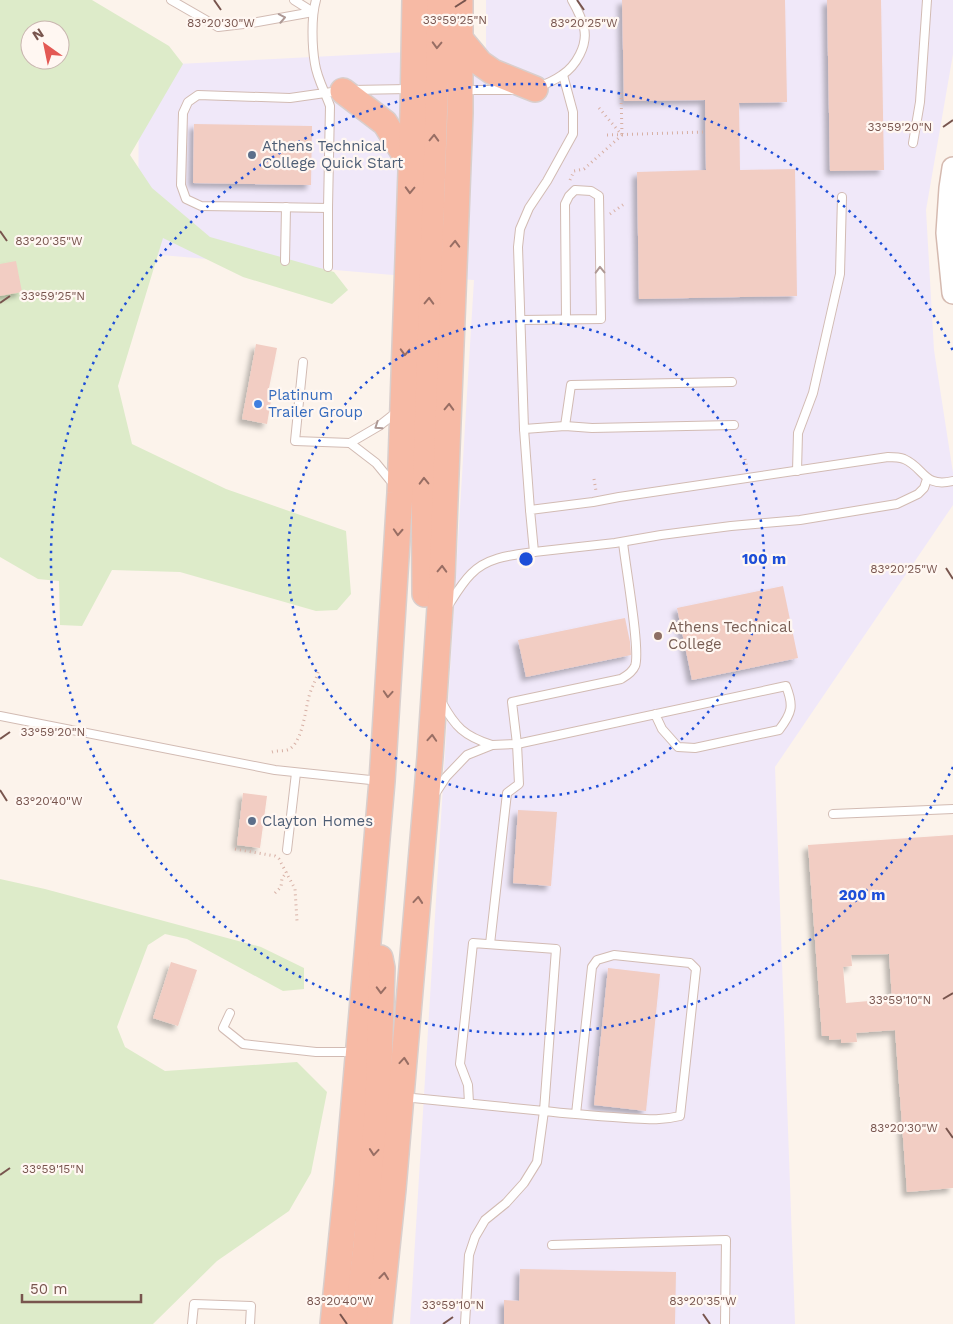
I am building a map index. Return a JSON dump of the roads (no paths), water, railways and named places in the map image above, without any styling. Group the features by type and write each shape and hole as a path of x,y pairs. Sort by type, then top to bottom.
{"highway":[{"path":"379,1324 401,1097 440,618 436,89 415,0"},
{"path":"438,0 424,447 426,607 438,650"},
{"path":"333,1324 382,781 400,493 411,164 436,89 460,40 460,0"},
{"path":"460,40 480,63 493,72 535,89"},
{"path":"334,91 385,123 411,164"},
{"path":"357,1324 378,1103 382,968 371,907"}],"main road":[{"path":"953,168 947,233 953,292"}],"lane":[{"path":"171,0 218,27 313,12"},
{"path":"294,0 313,12"},
{"path":"316,0 313,12 315,65 334,91"},
{"path":"328,208 201,206 186,199 181,185 183,113 188,102 198,95 290,98 334,91 375,88 535,89 563,75 574,64 582,49 585,38 584,28 572,0"},
{"path":"913,143 920,102 927,0"},
{"path":"534,552 524,429 518,247 520,229 529,208 547,181 573,134 573,112 563,75"},
{"path":"328,267 330,106 334,91"},
{"path":"521,320 601,318 598,196 590,191 575,190 567,198 564,210 566,318"},
{"path":"797,471 798,433 813,393 840,274 842,197"},
{"path":"285,261 286,207"},
{"path":"303,362 295,441 350,443 379,426 403,406"},
{"path":"565,426 571,384 732,382"},
{"path":"524,429 565,426 592,428 734,425"},
{"path":"350,443 376,464 400,493"},
{"path":"530,510 888,457 905,459 927,479 943,483 953,481"},
{"path":"440,618 472,573 484,564 501,557 623,542 671,533 800,520 898,504 918,494 924,488 927,479"},
{"path":"490,944 507,793 519,784 512,702 621,679 630,674 635,666 637,656 623,542"},
{"path":"426,807 446,777 459,762 467,755 492,745 517,744 655,714 786,686 791,699 790,715 779,730 695,748 678,747 662,729 655,714"},
{"path":"435,689 458,728 476,740 492,745"},
{"path":"0,716 275,770 382,781"},
{"path":"287,850 296,772"},
{"path":"832,814 953,809"},
{"path":"465,1324 469,1255 476,1237 485,1220 524,1183 537,1162 544,1111 556,949 472,943 460,1064 468,1085 468,1103"},
{"path":"401,1097 576,1114 664,1120 680,1116 696,969 690,963 614,955 597,960 592,967 576,1114"},
{"path":"230,1013 223,1028 243,1044 316,1052 359,1052"},
{"path":"552,1245 726,1240 725,1324"},
{"path":"192,1324 194,1304 250,1306 250,1324"}],"place":[{"name":"Athens Technical College Quick Start","path":"252,155"},
{"name":"Platinum Trailer Group","path":"258,404"},
{"name":"Athens Technical College","path":"658,636"},
{"name":"Clayton Homes","path":"252,821"}]}
